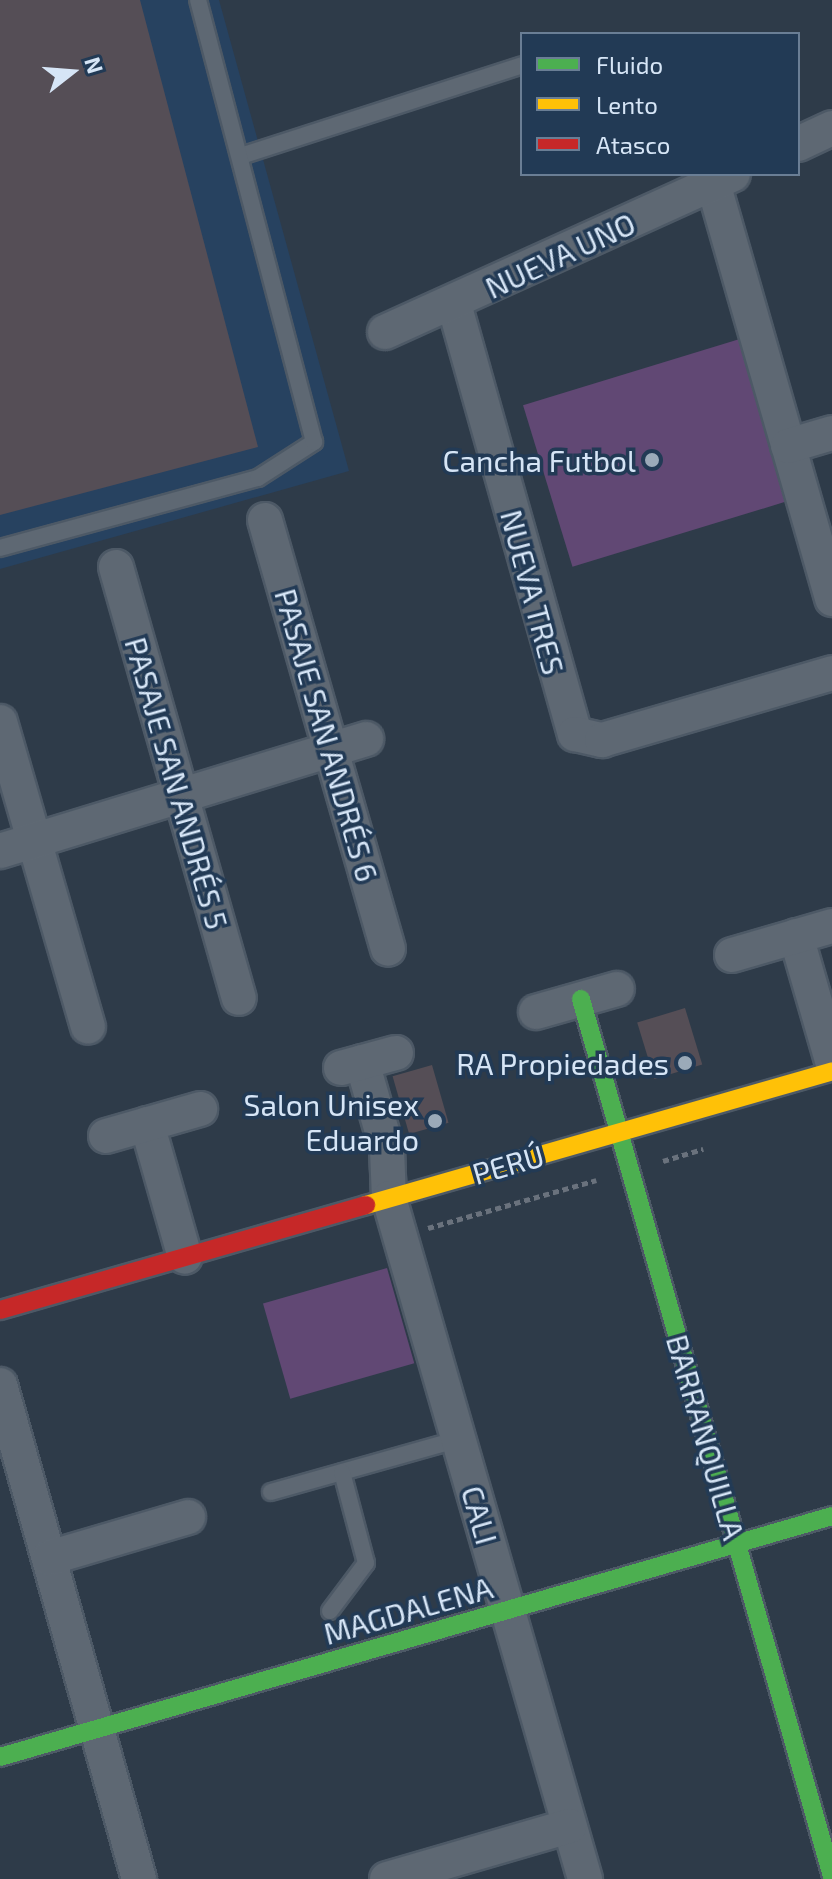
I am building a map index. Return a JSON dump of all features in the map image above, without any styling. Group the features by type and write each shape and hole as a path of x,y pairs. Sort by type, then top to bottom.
{"street":[{"path":"800,143 832,128"},
{"path":"723,179 788,446 832,599"},
{"name":"NUEVA UNO","path":"385,332 454,304 723,179"},
{"name":"NUEVA TRES","path":"454,304 568,720 581,738 602,740 832,673"},
{"path":"788,446 832,433"},
{"name":"PASAJE SAN ANDRÉS 6","path":"265,520 388,949"},
{"name":"PASAJE SAN ANDRÉS 5","path":"116,567 239,998"},
{"path":"0,722 88,1027"},
{"path":"0,851 366,739"},
{"path":"732,955 832,926"},
{"path":"796,936 832,1061"},
{"path":"536,1012 617,989"},
{"name":"BARRANQUILLA","path":"581,999 832,1876"},
{"name":"CALI","path":"396,1053 351,1065 387,1149 389,1198 585,1879"},
{"name":"PERÚ","path":"0,1310 832,1071"},
{"path":"106,1136 200,1109"},
{"path":"147,1124 185,1257"},
{"path":"0,1385 139,1879"},
{"name":"MAGDALENA","path":"0,1757 832,1516"},
{"path":"49,1558 188,1517"},
{"path":"387,1879 569,1826"}],"lane":[{"path":"0,548 258,478 314,442 198,0"},
{"path":"241,156 520,66"},
{"path":"271,1492 459,1439"},
{"path":"330,1611 366,1563 342,1472"}],"shaded area":[{"path":"0,0 219,0 349,471 0,569"},
{"path":"743,338 792,500 572,567 523,405"},
{"path":"387,1268 414,1363 290,1399 263,1304"}],"building":[{"path":"0,0 140,0 258,447 0,515"},
{"path":"685,1008 702,1064 654,1079 637,1023"},
{"path":"432,1065 449,1123 409,1134 393,1076"}],"traffic: fast":[{"path":"581,999 832,1876"},
{"path":"0,1757 832,1516"}],"traffic: slow":[{"path":"366,1205 832,1071"}],"traffic: jam":[{"path":"0,1310 366,1205"}],"place":[{"name":"Cancha Futbol","path":"652,460"},
{"name":"RA Propiedades","path":"685,1063"},
{"name":"Salon Unisex Eduardo","path":"435,1121"}]}
